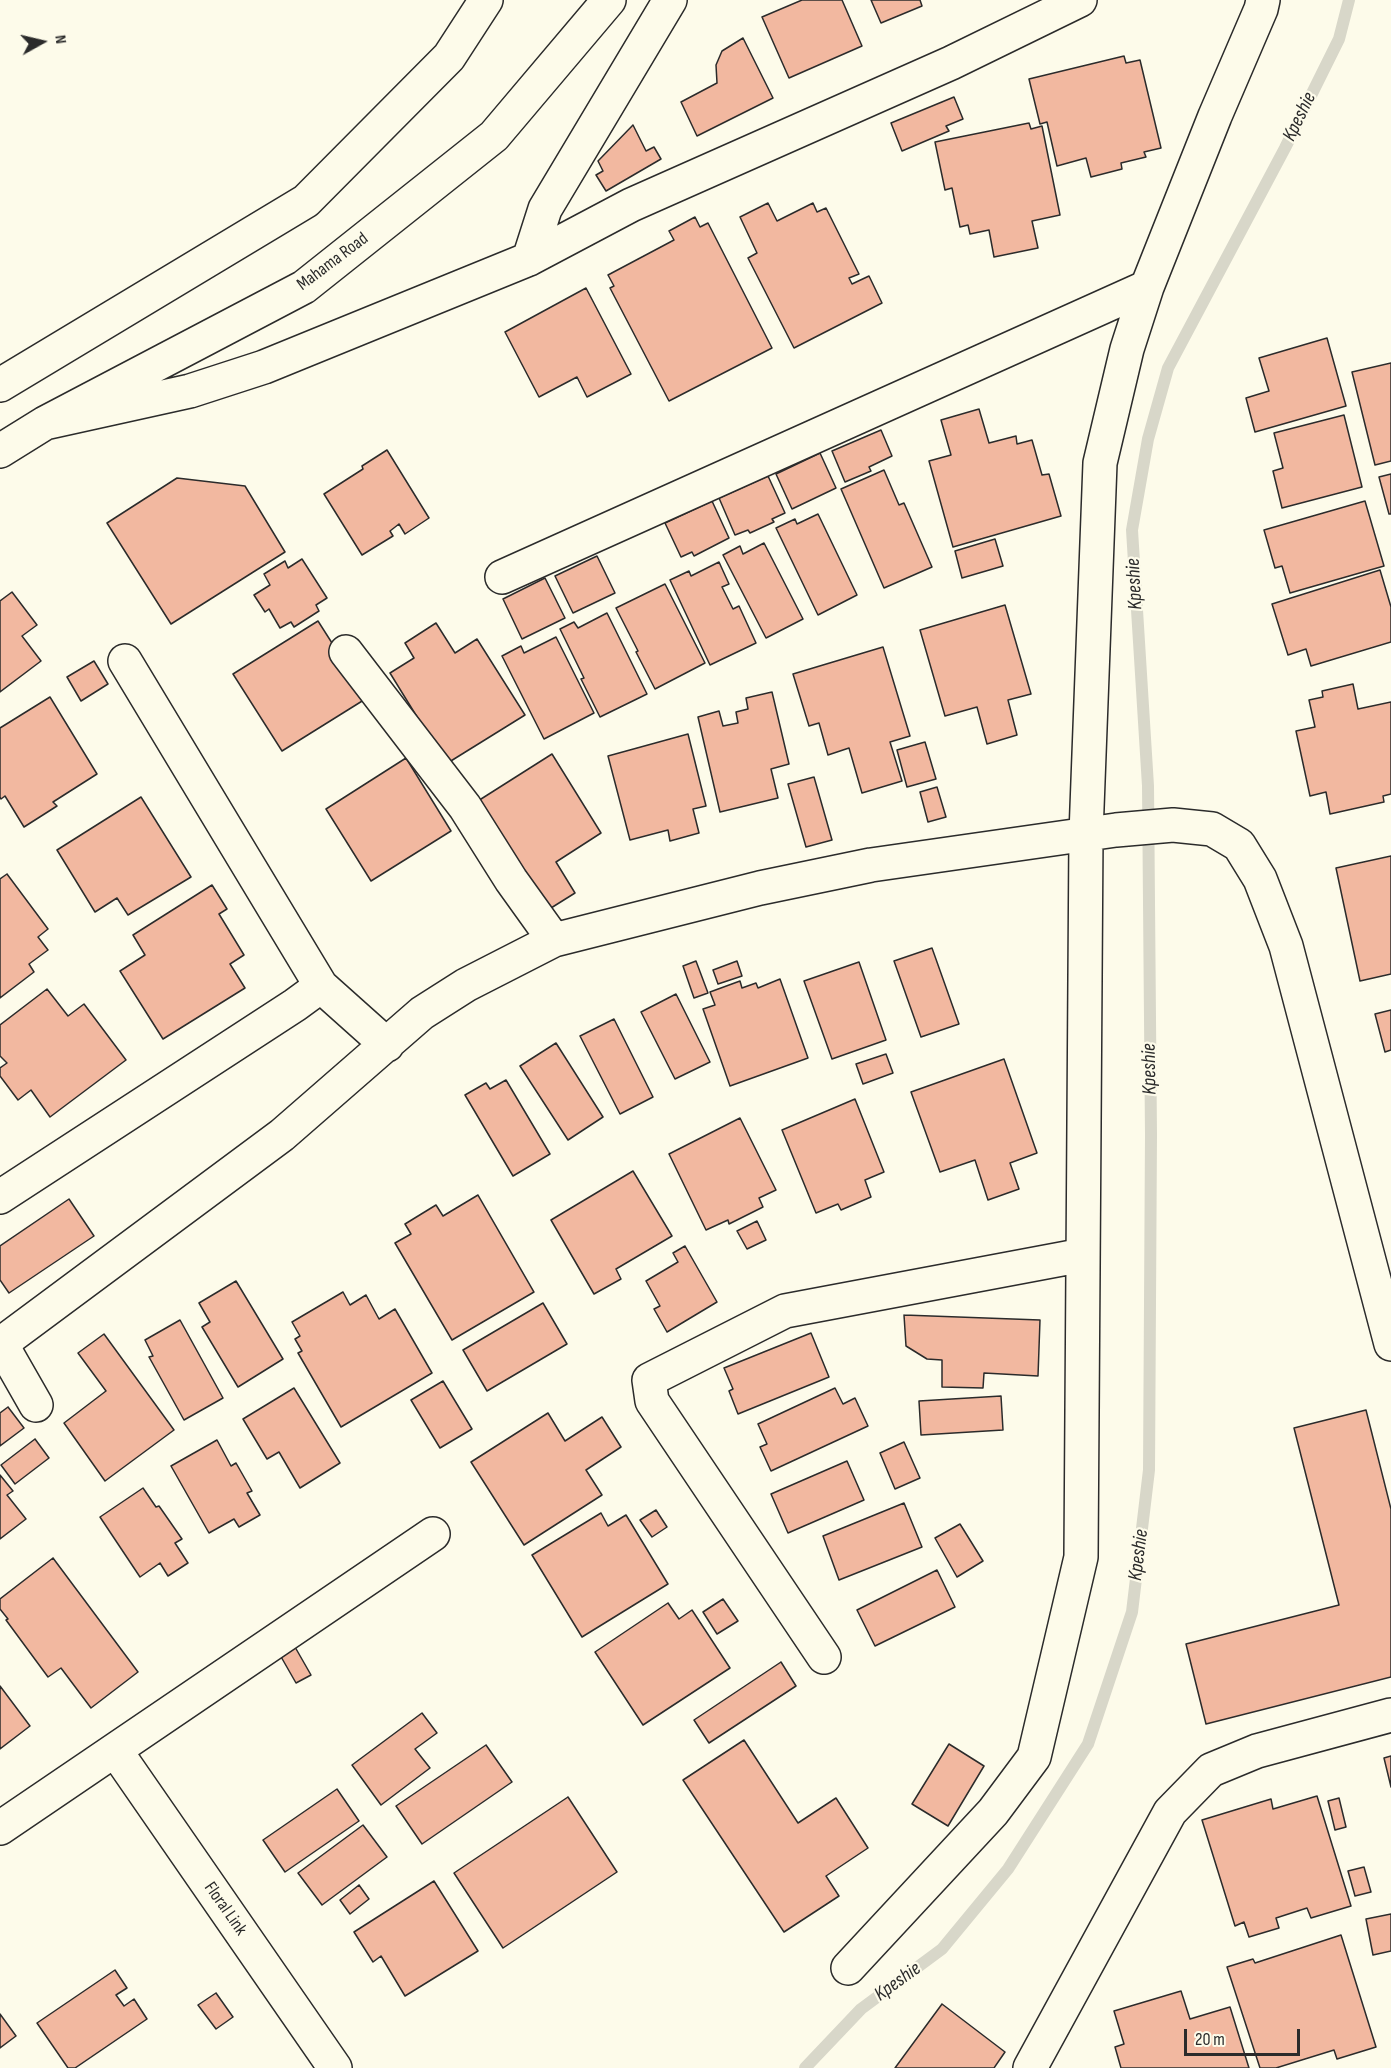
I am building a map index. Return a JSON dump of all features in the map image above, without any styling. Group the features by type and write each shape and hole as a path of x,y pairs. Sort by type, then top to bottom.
{"street":[{"path":"0,384 306,201 449,57 486,0"},
{"name":"Mahama Road","path":"0,451 45,423 303,286 494,136 609,0"},
{"path":"529,260 545,209 670,0"},
{"path":"45,423 189,391 264,367 529,260 631,205 951,63 1080,0"},
{"path":"848,1968 993,1812 1034,1757 1081,1557 1083,1255 1101,832 1100,463 1127,349 1147,287 1263,0"},
{"path":"502,577 1147,287"},
{"path":"346,652 465,807 511,880 554,940"},
{"path":"125,661 321,986 387,1045"},
{"path":"36,1405 4,1349 10,1337 282,1135 422,1013 466,985 554,940 760,888 871,865 1101,832 1173,825 1212,829 1239,845 1260,879 1286,946 1391,1344"},
{"path":"0,1197 285,1012 321,986"},
{"path":"824,1657 652,1401 649,1380 785,1311 1083,1255"},
{"path":"0,1828 433,1534"},
{"path":"1030,2068 1170,1812 1211,1770 1257,1751 1391,1715"},
{"name":"Floral Link","path":"115,1750 334,2068"}],"building":[{"path":"802,0 842,0 862,46 789,78 762,17"},
{"path":"871,0 920,0 922,6 881,23"},
{"path":"743,38 773,98 697,136 681,102 717,83 716,65 722,51"},
{"path":"1124,56 1126,63 1140,60 1161,148 1144,152 1146,157 1121,163 1122,169 1091,177 1086,158 1057,166 1047,122 1040,124 1029,79"},
{"path":"954,97 963,119 946,126 949,131 902,151 891,123"},
{"path":"1029,123 1031,129 1042,126 1060,215 1032,221 1038,248 994,257 989,230 970,234 968,225 960,227 952,188 945,190 935,142"},
{"path":"633,125 646,151 654,147 661,159 606,191 596,175 603,171 598,161"},
{"path":"768,203 777,221 813,203 817,212 826,208 859,274 849,278 852,284 869,276 882,303 794,348 748,258 757,253 740,217"},
{"path":"695,217 700,227 708,223 772,348 669,401 610,288 614,286 608,275 674,240 669,231"},
{"path":"586,288 631,374 587,397 577,377 539,397 505,332"},
{"path":"1327,338 1346,406 1255,432 1246,398 1269,391 1259,358"},
{"path":"1391,363 1391,461 1375,465 1352,372"},
{"path":"979,409 989,443 1016,436 1017,444 1032,440 1042,475 1049,474 1061,516 953,547 929,461 951,455 941,420"},
{"path":"1344,415 1362,487 1282,508 1273,471 1283,468 1274,433"},
{"path":"881,430 892,456 869,467 871,471 845,482 832,451"},
{"path":"387,450 429,518 405,534 399,524 390,531 393,536 362,555 324,494 363,469 362,466"},
{"path":"820,453 836,488 792,509 776,474"},
{"path":"884,470 899,505 904,503 932,567 884,588 841,489"},
{"path":"1391,474 1391,514 1389,514 1379,477"},
{"path":"768,476 785,513 772,519 774,522 750,533 748,530 735,535 719,498"},
{"path":"177,478 245,486 285,552 171,624 107,523"},
{"path":"712,501 729,538 694,556 692,552 681,557 665,523"},
{"path":"1365,501 1384,566 1290,593 1282,566 1275,568 1264,530"},
{"path":"818,514 857,595 818,615 776,528 795,519 797,524"},
{"path":"995,539 1003,566 962,578 955,551"},
{"path":"764,543 803,619 766,638 723,555 740,546 743,554"},
{"path":"597,556 615,593 573,613 555,576"},
{"path":"302,559 327,598 316,605 319,611 294,627 291,622 280,628 269,609 265,612 254,595 270,585 264,574 285,561 288,568"},
{"path":"719,562 729,584 722,587 733,609 739,606 756,643 710,665 670,580 689,571 691,576"},
{"path":"1380,570 1391,607 1391,642 1311,666 1306,649 1288,655 1272,604"},
{"path":"545,578 565,618 522,639 503,599"},
{"path":"665,584 705,663 655,689 616,608"},
{"path":"12,592 37,625 22,636 41,661 0,692 0,601"},
{"path":"1005,605 1031,694 1008,700 1017,735 987,744 977,707 945,716 920,630"},
{"path":"607,613 647,694 600,717 560,629 574,622 578,628"},
{"path":"318,621 367,698 282,751 233,674"},
{"path":"436,623 455,653 477,639 525,715 446,764 390,673 414,658 405,643"},
{"path":"556,637 594,713 544,739 502,656 521,646 524,653"},
{"path":"883,647 910,736 890,742 902,781 862,793 849,748 828,755 819,723 809,726 793,674"},
{"path":"94,661 108,684 81,701 67,677"},
{"path":"1353,684 1358,709 1391,702 1391,794 1383,796 1384,802 1330,814 1326,792 1310,796 1296,731 1315,727 1309,700 1323,697 1322,691"},
{"path":"772,692 789,764 771,769 778,798 720,812 698,717 719,711 723,726 738,723 736,712 748,709 746,698"},
{"path":"50,697 97,774 53,802 57,806 24,827 5,796 1,799 0,797 0,728"},
{"path":"688,734 706,806 693,809 699,833 670,841 668,830 630,840 608,756"},
{"path":"925,742 936,779 907,787 897,750"},
{"path":"552,754 601,833 556,862 575,893 543,913 470,806"},
{"path":"406,758 451,831 371,881 326,809"},
{"path":"814,777 832,840 806,847 788,784"},
{"path":"937,787 946,817 928,822 920,792"},
{"path":"141,797 191,877 128,915 117,898 95,912 57,850"},
{"path":"1391,856 1391,974 1360,981 1336,868"},
{"path":"7,874 48,929 38,937 48,950 29,964 34,972 0,998 0,879"},
{"path":"212,885 227,909 219,914 244,955 230,964 245,988 163,1039 120,971 145,955 133,935"},
{"path":"932,948 959,1024 921,1037 894,961"},
{"path":"696,961 708,993 694,998 683,966"},
{"path":"737,961 742,976 718,984 713,970"},
{"path":"859,962 886,1040 832,1059 804,981"},
{"path":"780,979 808,1058 730,1086 703,1009 715,1005 710,992 740,981 742,988 756,983 758,988"},
{"path":"47,989 68,1016 84,1004 126,1060 50,1117 31,1090 18,1100 0,1076 0,1068 7,1063 0,1056 0,1025"},
{"path":"676,994 710,1062 675,1079 641,1012"},
{"path":"1391,1010 1391,1050 1385,1052 1375,1014"},
{"path":"614,1019 653,1097 620,1114 580,1036"},
{"path":"556,1043 603,1117 568,1140 520,1066"},
{"path":"886,1054 893,1073 863,1084 856,1064"},
{"path":"1004,1059 1037,1153 1010,1163 1019,1189 988,1200 975,1160 940,1172 911,1092"},
{"path":"506,1080 550,1154 513,1176 465,1095 486,1083 490,1089"},
{"path":"855,1099 884,1172 865,1180 871,1197 841,1210 838,1204 816,1213 782,1130"},
{"path":"740,1118 776,1190 759,1198 763,1207 729,1224 728,1220 706,1230 669,1154"},
{"path":"633,1171 672,1236 616,1269 621,1279 594,1294 551,1220"},
{"path":"478,1195 534,1292 452,1340 395,1243 411,1234 405,1224 436,1205 443,1216"},
{"path":"69,1199 94,1236 9,1293 0,1280 0,1246"},
{"path":"757,1221 766,1240 747,1249 737,1231"},
{"path":"685,1246 717,1302 667,1332 654,1309 660,1306 646,1281 678,1262 673,1253"},
{"path":"236,1281 283,1359 238,1387 202,1327 210,1322 199,1303"},
{"path":"343,1292 350,1305 366,1295 379,1319 395,1309 432,1373 341,1427 298,1353 302,1351 295,1339 300,1336 292,1322"},
{"path":"543,1303 567,1344 487,1391 463,1350"},
{"path":"904,1315 1040,1320 1038,1376 984,1373 983,1388 942,1387 942,1360 927,1359 906,1346"},
{"path":"180,1320 223,1398 184,1420 149,1357 153,1356 145,1340"},
{"path":"811,1333 829,1377 738,1414 729,1391 733,1389 724,1368"},
{"path":"104,1334 174,1430 105,1481 64,1423 106,1391 78,1353"},
{"path":"443,1381 472,1429 440,1448 411,1400"},
{"path":"294,1388 340,1463 300,1488 279,1452 267,1459 243,1419"},
{"path":"835,1388 843,1404 855,1398 868,1426 771,1471 760,1447 767,1444 758,1424"},
{"path":"1001,1396 1003,1430 921,1435 919,1401"},
{"path":"8,1407 24,1428 0,1446 0,1413"},
{"path":"1366,1410 1391,1509 1391,1677 1206,1724 1186,1644 1339,1605 1294,1428"},
{"path":"548,1413 565,1441 602,1417 621,1447 586,1470 602,1495 524,1545 471,1462"},
{"path":"35,1439 49,1458 15,1484 1,1465"},
{"path":"217,1440 231,1466 236,1463 252,1491 247,1493 260,1515 239,1527 234,1519 209,1533 171,1466"},
{"path":"904,1442 920,1478 895,1489 880,1453"},
{"path":"847,1461 864,1500 788,1533 771,1494"},
{"path":"0,1475 13,1491 7,1495 26,1519 0,1539"},
{"path":"143,1488 182,1539 175,1543 188,1563 168,1576 160,1563 140,1577 100,1517"},
{"path":"904,1503 922,1547 839,1580 823,1536"},
{"path":"656,1510 667,1527 652,1537 640,1520"},
{"path":"601,1513 608,1526 626,1515 668,1584 582,1637 532,1555"},
{"path":"960,1524 983,1561 957,1577 935,1538"},
{"path":"53,1558 138,1672 91,1708 61,1668 48,1677 0,1609 0,1599"},
{"path":"937,1570 955,1607 875,1646 857,1610"},
{"path":"723,1599 738,1621 717,1634 703,1612"},
{"path":"668,1603 679,1619 692,1610 730,1668 643,1725 595,1652"},
{"path":"295,1647 311,1675 296,1683 280,1655"},
{"path":"781,1662 796,1686 709,1743 694,1720"},
{"path":"0,1686 30,1726 0,1749"},
{"path":"422,1713 437,1733 415,1749 430,1768 381,1805 352,1765"},
{"path":"744,1740 798,1823 836,1798 868,1848 826,1876 839,1896 784,1932 683,1780"},
{"path":"949,1744 984,1766 948,1826 912,1804"},
{"path":"486,1745 512,1782 422,1844 396,1806"},
{"path":"1391,1756 1391,1787 1384,1758"},
{"path":"337,1789 359,1821 285,1872 263,1840"},
{"path":"1317,1796 1351,1906 1311,1918 1307,1908 1276,1918 1279,1928 1249,1937 1244,1922 1235,1926 1202,1820 1271,1799 1273,1809"},
{"path":"568,1797 617,1872 503,1948 454,1873"},
{"path":"1339,1798 1346,1827 1335,1830 1328,1801"},
{"path":"363,1825 387,1857 322,1905 298,1873"},
{"path":"1364,1867 1371,1892 1355,1896 1348,1871"},
{"path":"434,1881 478,1951 405,1996 381,1956 373,1962 354,1932"},
{"path":"359,1885 369,1899 350,1914 340,1900"},
{"path":"1391,1914 1391,1951 1373,1955 1366,1919"},
{"path":"1341,1935 1376,2047 1337,2059 1334,2050 1276,2068 1260,2068 1227,1967 1253,1959 1255,1963"},
{"path":"115,1970 127,1988 116,1995 124,2006 134,1999 147,2019 75,2068 68,2068 37,2023"},
{"path":"1181,1991 1190,2019 1230,2007 1249,2068 1121,2068 1115,2047 1124,2044 1114,2011"},
{"path":"216,1993 233,2017 216,2029 198,2005"},
{"path":"942,2004 1005,2052 994,2068 895,2068"},
{"path":"0,2014 16,2036 0,2048"}],"waterway":[{"name":"Kpeshie","path":"805,2068 861,2009 942,1949 1008,1869 1088,1744 1132,1612 1149,1470 1151,1135 1148,786 1132,530 1148,439 1168,368 1285,148 1339,39 1349,0"}]}
